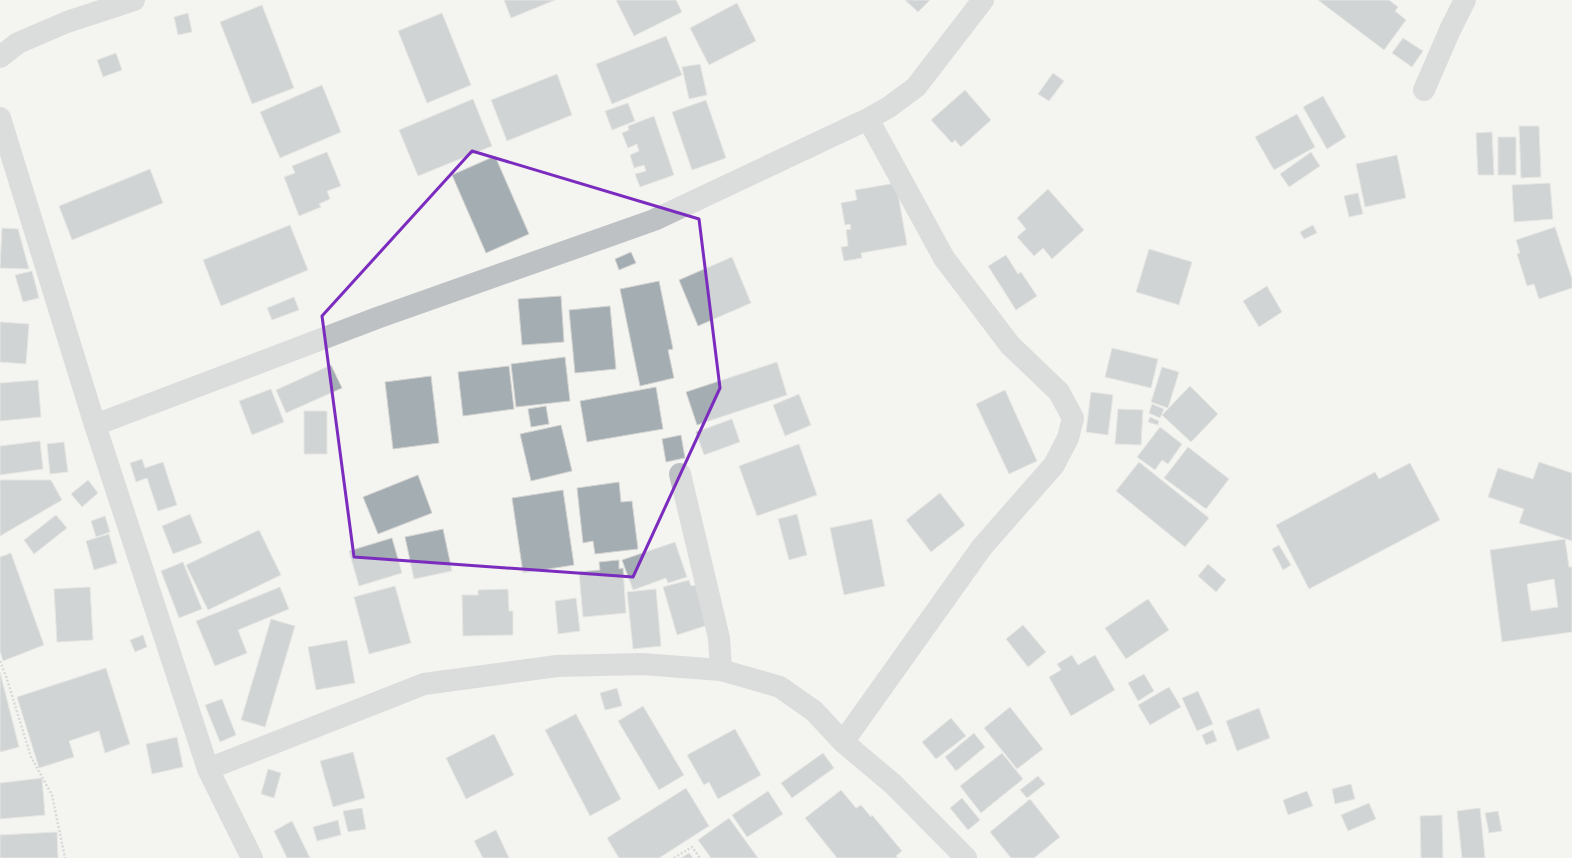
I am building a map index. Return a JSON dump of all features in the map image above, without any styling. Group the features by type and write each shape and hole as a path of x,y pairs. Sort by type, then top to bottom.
{"street":[{"path":"0,57 18,43 68,22 134,0"},
{"path":"95,425 377,318 654,220 868,119 889,107 916,87 983,0"},
{"path":"1424,90 1450,30 1465,0"},
{"path":"0,118 95,425 208,770 252,858"},
{"path":"843,742 982,547 1054,465 1068,438 1073,418 1058,392 1010,345 944,258 868,119"},
{"path":"680,474 719,638 721,670"},
{"path":"208,770 424,684 557,666 642,664 721,670 780,687 814,711 843,742 893,784 966,858"}],"path":[{"path":"0,661 6,676 30,757 52,794 65,858"},
{"path":"674,858 692,847 700,858"}],"highlighted area":[{"path":"472,151 699,219 720,388 633,577 354,557 322,316"}],"building":[{"path":"504,0 555,0 511,18"},
{"path":"616,0 676,0 682,12 634,36"},
{"path":"905,0 930,0 918,12"},
{"path":"1318,0 1389,0 1398,7 1395,11 1406,20 1384,50"},
{"path":"737,3 756,41 709,65 690,28"},
{"path":"262,5 294,88 252,104 220,22"},
{"path":"188,13 192,32 178,35 174,17"},
{"path":"442,13 471,85 427,103 398,31"},
{"path":"666,36 682,75 612,104 596,64"},
{"path":"1403,38 1423,51 1412,67 1392,53"},
{"path":"116,53 122,70 103,77 97,60"},
{"path":"700,64 707,95 689,99 682,67"},
{"path":"1053,73 1064,81 1049,101 1038,94"},
{"path":"557,74 572,115 507,141 491,100"},
{"path":"322,85 341,132 280,158 260,112"},
{"path":"965,90 991,120 961,147 955,140 952,143 931,120"},
{"path":"1323,96 1346,137 1327,149 1303,107"},
{"path":"473,99 492,146 418,176 399,130"},
{"path":"706,100 726,158 692,170 672,112"},
{"path":"628,103 635,121 612,130 605,111"},
{"path":"1297,114 1315,147 1274,170 1255,137"},
{"path":"654,116 674,175 640,187 635,174 646,171 644,165 634,168 630,155 639,151 637,144 628,148 622,133 629,130 628,126"},
{"path":"1519,126 1539,126 1541,177 1521,178"},
{"path":"1492,132 1494,175 1478,175 1476,133"},
{"path":"1498,137 1516,137 1516,175 1498,175"},
{"path":"327,152 341,186 327,191 330,199 319,204 321,207 299,216 284,177 295,173 292,166"},
{"path":"1311,152 1320,166 1289,187 1280,174"},
{"path":"1397,155 1406,198 1365,207 1356,164"},
{"path":"495,156 529,234 486,253 452,175"},
{"path":"150,169 163,203 72,240 59,206"},
{"path":"896,183 907,245 861,253 862,258 844,261 841,247 848,246 846,230 851,229 850,224 845,225 841,203 857,200 855,190"},
{"path":"1550,183 1553,219 1514,222 1512,185"},
{"path":"1048,189 1084,230 1052,259 1043,248 1034,256 1017,237 1026,229 1017,218"},
{"path":"1358,193 1363,214 1349,217 1344,196"},
{"path":"290,225 308,270 221,306 203,260"},
{"path":"1313,225 1317,233 1304,239 1300,232"},
{"path":"1555,227 1572,279 1572,288 1539,299 1534,284 1527,286 1517,254 1520,253 1516,240"},
{"path":"2,228 18,229 29,269 0,268"},
{"path":"1149,249 1192,262 1179,305 1136,292"},
{"path":"631,252 636,263 619,270 615,259"},
{"path":"1006,255 1018,274 1021,272 1037,296 1016,310 988,266"},
{"path":"732,257 751,303 698,326 679,280"},
{"path":"32,271 39,298 23,302 15,275"},
{"path":"659,281 673,349 668,350 674,378 640,386 620,289"},
{"path":"1267,286 1282,312 1259,327 1243,301"},
{"path":"561,296 564,342 522,345 518,299"},
{"path":"294,297 299,310 272,320 267,308"},
{"path":"610,306 616,369 575,373 569,310"},
{"path":"0,322 29,324 26,364 0,362"},
{"path":"1112,348 1158,359 1151,388 1105,377"},
{"path":"565,357 570,401 516,407 511,364"},
{"path":"777,362 787,395 697,425 686,392"},
{"path":"331,365 342,388 286,413 276,390"},
{"path":"509,366 514,409 463,416 458,372"},
{"path":"1162,367 1179,372 1168,408 1151,402"},
{"path":"431,376 439,443 393,449 385,382"},
{"path":"38,380 41,417 0,421 0,383"},
{"path":"1190,386 1218,414 1191,442 1162,415"},
{"path":"656,387 663,429 587,442 580,401"},
{"path":"271,389 284,422 252,435 239,401"},
{"path":"1005,390 1037,461 1009,474 976,404"},
{"path":"1091,392 1113,395 1108,435 1086,432"},
{"path":"799,394 811,425 785,436 773,405"},
{"path":"1152,404 1164,409 1160,418 1149,413"},
{"path":"546,406 549,424 531,427 528,409"},
{"path":"1118,409 1143,410 1141,445 1115,444"},
{"path":"304,411 327,411 327,454 304,454"},
{"path":"1150,417 1159,421 1158,425 1148,422"},
{"path":"732,419 740,442 704,455 696,432"},
{"path":"561,425 572,471 531,481 520,434"},
{"path":"1160,427 1182,444 1168,464 1162,460 1155,470 1137,457"},
{"path":"681,435 685,458 666,462 662,439"},
{"path":"40,441 43,469 0,475 0,446"},
{"path":"64,442 68,472 50,474 47,444"},
{"path":"799,444 817,495 757,516 739,466"},
{"path":"1188,447 1229,479 1206,509 1164,478"},
{"path":"142,459 145,468 163,462 177,505 158,511 147,478 136,482 130,463"},
{"path":"1139,462 1209,518 1185,547 1116,491"},
{"path":"1539,462 1572,473 1572,541 1519,523 1524,509 1488,497 1498,468 1533,479"},
{"path":"1410,463 1440,520 1309,589 1276,525 1375,472 1379,479"},
{"path":"418,475 432,513 378,534 363,497"},
{"path":"0,480 51,480 62,500 0,536"},
{"path":"88,480 98,493 82,507 71,494"},
{"path":"619,482 621,502 632,501 638,549 595,554 593,541 583,543 577,488"},
{"path":"563,490 574,565 523,573 512,498"},
{"path":"940,493 965,525 931,552 906,520"},
{"path":"190,514 202,543 173,554 162,526"},
{"path":"797,514 807,555 789,560 778,519"},
{"path":"56,515 67,528 34,554 24,540"},
{"path":"105,516 110,532 96,537 91,521"},
{"path":"872,519 885,586 844,595 830,528"},
{"path":"443,529 452,571 414,579 405,537"},
{"path":"259,530 281,575 208,610 186,565"},
{"path":"109,534 117,563 94,570 86,541"},
{"path":"392,538 402,573 359,586 349,551"},
{"path":"1565,539 1569,567 1572,567 1572,632 1502,642 1490,550","holes":["1554,579 1558,607 1531,611 1527,584"]},
{"path":"675,542 687,577 668,583 666,578 633,590 622,560"},
{"path":"1279,545 1291,565 1283,570 1272,549"},
{"path":"11,553 44,645 3,661 0,651 0,557"},
{"path":"619,560 619,569 623,568 626,613 583,617 579,572 600,570 599,562"},
{"path":"183,562 202,609 179,618 161,571"},
{"path":"1208,564 1226,580 1216,592 1198,576"},
{"path":"689,580 691,586 696,585 708,625 677,635 663,587"},
{"path":"395,586 411,643 369,654 354,597"},
{"path":"90,587 93,640 57,642 54,589"},
{"path":"280,587 289,609 238,630 247,653 215,666 196,621"},
{"path":"508,589 509,611 513,611 513,635 463,636 462,595 478,595 478,590"},
{"path":"656,589 661,646 633,649 627,592"},
{"path":"576,598 580,631 558,634 555,601"},
{"path":"1148,599 1169,630 1126,659 1105,628"},
{"path":"271,619 295,626 265,727 241,720"},
{"path":"1023,625 1046,652 1028,667 1006,639"},
{"path":"143,635 147,647 135,652 130,640"},
{"path":"347,640 355,683 316,690 308,647"},
{"path":"1072,655 1078,665 1095,655 1115,690 1071,716 1049,677 1061,670 1057,664"},
{"path":"106,668 130,744 105,753 99,731 69,741 74,757 39,768 17,697"},
{"path":"0,672 19,747 0,752"},
{"path":"1144,674 1154,691 1138,701 1128,683"},
{"path":"1169,687 1181,707 1150,725 1138,705"},
{"path":"617,688 622,706 605,710 600,693"},
{"path":"1198,691 1213,724 1197,731 1182,698"},
{"path":"222,699 236,735 220,742 205,705"},
{"path":"643,706 684,775 659,790 618,721"},
{"path":"1010,707 1043,749 1017,769 984,728"},
{"path":"1259,708 1270,738 1237,751 1226,721"},
{"path":"576,714 621,799 590,816 545,730"},
{"path":"951,718 966,736 936,759 922,742"},
{"path":"735,729 761,775 718,799 709,782 704,785 687,755"},
{"path":"1213,730 1217,741 1206,745 1202,735"},
{"path":"974,733 985,747 956,771 945,757"},
{"path":"494,734 514,775 466,799 446,758"},
{"path":"177,737 183,767 152,774 146,744"},
{"path":"353,752 365,798 333,807 320,761"},
{"path":"823,753 834,768 792,798 781,783"},
{"path":"1002,753 1023,779 981,813 960,786"},
{"path":"268,769 281,773 274,798 261,794"},
{"path":"1038,776 1045,784 1027,798 1020,790"},
{"path":"42,778 45,815 0,819 0,783"},
{"path":"1351,784 1355,799 1335,804 1332,789"},
{"path":"686,788 709,826 659,858 619,858 607,838"},
{"path":"841,790 856,808 861,805 871,817 872,815 902,851 896,856 898,858 837,858 805,818"},
{"path":"768,791 783,814 747,837 732,815"},
{"path":"1307,791 1313,806 1288,815 1283,800"},
{"path":"962,798 980,820 968,830 950,808"},
{"path":"1030,799 1060,837 1034,858 1011,858 990,832"},
{"path":"1369,803 1376,819 1348,831 1341,815"},
{"path":"362,808 366,829 348,832 343,811"},
{"path":"1480,808 1485,858 1462,858 1457,811"},
{"path":"1498,811 1502,831 1489,833 1485,813"},
{"path":"1442,815 1443,858 1421,858 1420,816"},
{"path":"729,818 758,858 711,858 698,840"},
{"path":"338,820 341,835 317,841 313,827"},
{"path":"292,821 310,858 287,858 274,831"},
{"path":"496,830 509,858 483,858 474,841"},
{"path":"57,832 58,858 0,858 0,835"},
{"path":"689,853 693,858 681,858"}]}
